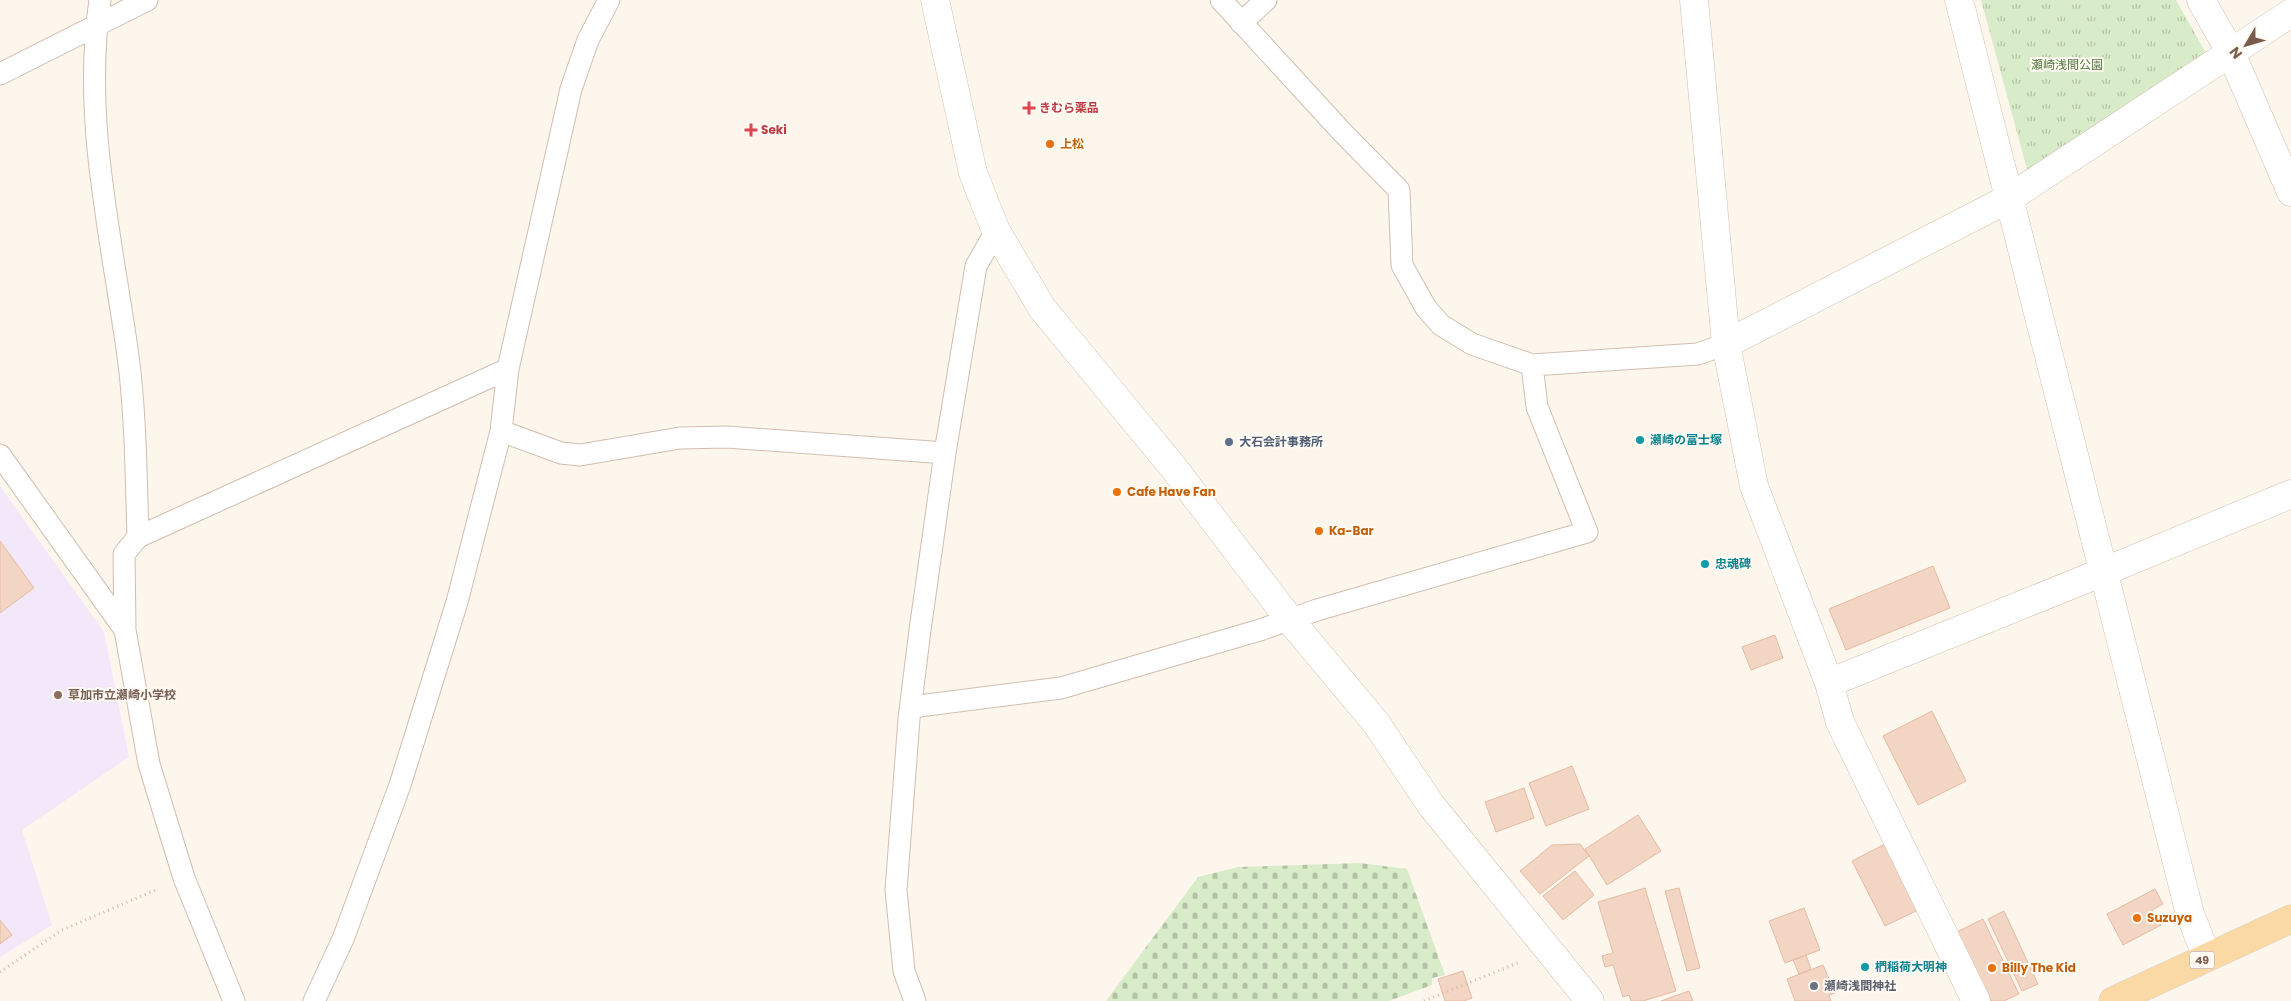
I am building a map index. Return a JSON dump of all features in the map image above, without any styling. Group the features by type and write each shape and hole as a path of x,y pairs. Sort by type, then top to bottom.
{"main road":[{"name":"49","path":"2113,1001 2291,919"}],"street":[{"path":"935,0 973,173 996,231 1042,308 1173,467 1290,620 1376,723 1431,805 1590,1001"},
{"path":"1694,0 1726,344 1754,486 1829,683 1840,722 1976,1001"},
{"path":"1959,0 2190,914 2207,958"},
{"path":"2201,0 2231,53 2291,192"},
{"path":"1726,344 2008,199 2291,13"},
{"path":"1829,683 2291,494"}],"lane":[{"path":"100,0 96,26 94,115 128,358 138,537"},
{"path":"0,74 146,0"},
{"path":"314,1001 343,939 400,784 456,602 501,431 508,369 571,88 588,40 609,0"},
{"path":"1221,0 1399,190 1402,264 1426,308 1441,325 1472,344 1532,365 1698,354 1726,344"},
{"path":"1242,23 1266,0"},
{"path":"916,1001 904,971 896,890 911,707 945,453 976,266 996,231"},
{"path":"911,707 1061,688 1290,620 1317,610 1587,532 1537,407 1532,365"},
{"path":"234,1001 184,878 149,764 125,630 124,554 138,537 508,369"},
{"path":"501,431 560,453 580,455 680,438 727,437 945,453"},
{"path":"0,455 125,630"}],"path":[{"path":"0,972 62,930 184,878"},
{"path":"1424,1001 1520,962"}],"shaded area":[{"name":"草加市立瀬崎小学校","path":"0,486 104,632 129,757 22,830 52,925 0,957"}],"green space":[{"name":"瀬崎浅間公園","path":"1981,0 2176,0 2206,53 2027,169"},
{"path":"1360,863 1407,869 1445,975 1432,978 1432,985 1389,1001 1106,1001 1198,877 1238,867"}],"building":[{"path":"0,541 34,588 0,613"},
{"path":"1933,566 1950,608 1846,650 1829,609"},
{"path":"1775,635 1783,658 1751,670 1742,647"},
{"path":"1932,711 1966,781 1918,805 1883,736"},
{"path":"1572,766 1589,809 1546,826 1529,783"},
{"path":"1524,788 1534,818 1496,832 1485,802"},
{"path":"1638,815 1661,851 1607,885 1585,849"},
{"path":"1580,844 1589,856 1540,894 1520,871 1552,845"},
{"path":"1885,844 1918,910 1885,926 1852,861"},
{"path":"1575,871 1594,895 1563,920 1543,896"},
{"path":"1645,888 1676,991 1643,1001 1631,1001 1629,995 1623,997 1613,965 1605,967 1602,956 1613,953 1598,902"},
{"path":"1679,888 1700,968 1687,971 1665,891"},
{"path":"2155,889 2163,904 2152,910 2161,925 2123,945 2107,914"},
{"path":"1804,908 1820,950 1785,963 1769,921"},
{"path":"2004,911 2038,984 2022,991 1988,919"},
{"path":"1983,919 2019,994 2004,1001 1991,1001 1957,932"},
{"path":"0,920 12,935 0,944"},
{"path":"1806,955 1811,969 1799,974 1793,960"},
{"path":"1823,965 1835,993 1829,995 1831,1001 1795,1001 1787,979"},
{"path":"1463,971 1472,998 1464,1001 1445,1001 1438,979"},
{"path":"1689,991 1693,1001 1661,1001"}],"place":[{"name":"きむら薬品","path":"1029,108"},
{"name":"Seki","path":"751,130"},
{"name":"上松","path":"1050,144"},
{"name":"瀬崎の富士塚","path":"1640,440"},
{"name":"大石会計事務所","path":"1229,442"},
{"name":"Cafe Have Fan","path":"1117,492"},
{"name":"Ka-Bar","path":"1319,531"},
{"name":"忠魂碑","path":"1705,564"},
{"name":"草加市立瀬崎小学校","path":"58,695"},
{"name":"Suzuya","path":"2137,918"},
{"name":"椚稲荷大明神","path":"1865,967"},
{"name":"Billy The Kid","path":"1992,968"},
{"name":"瀬崎浅間神社","path":"1814,986"}]}
